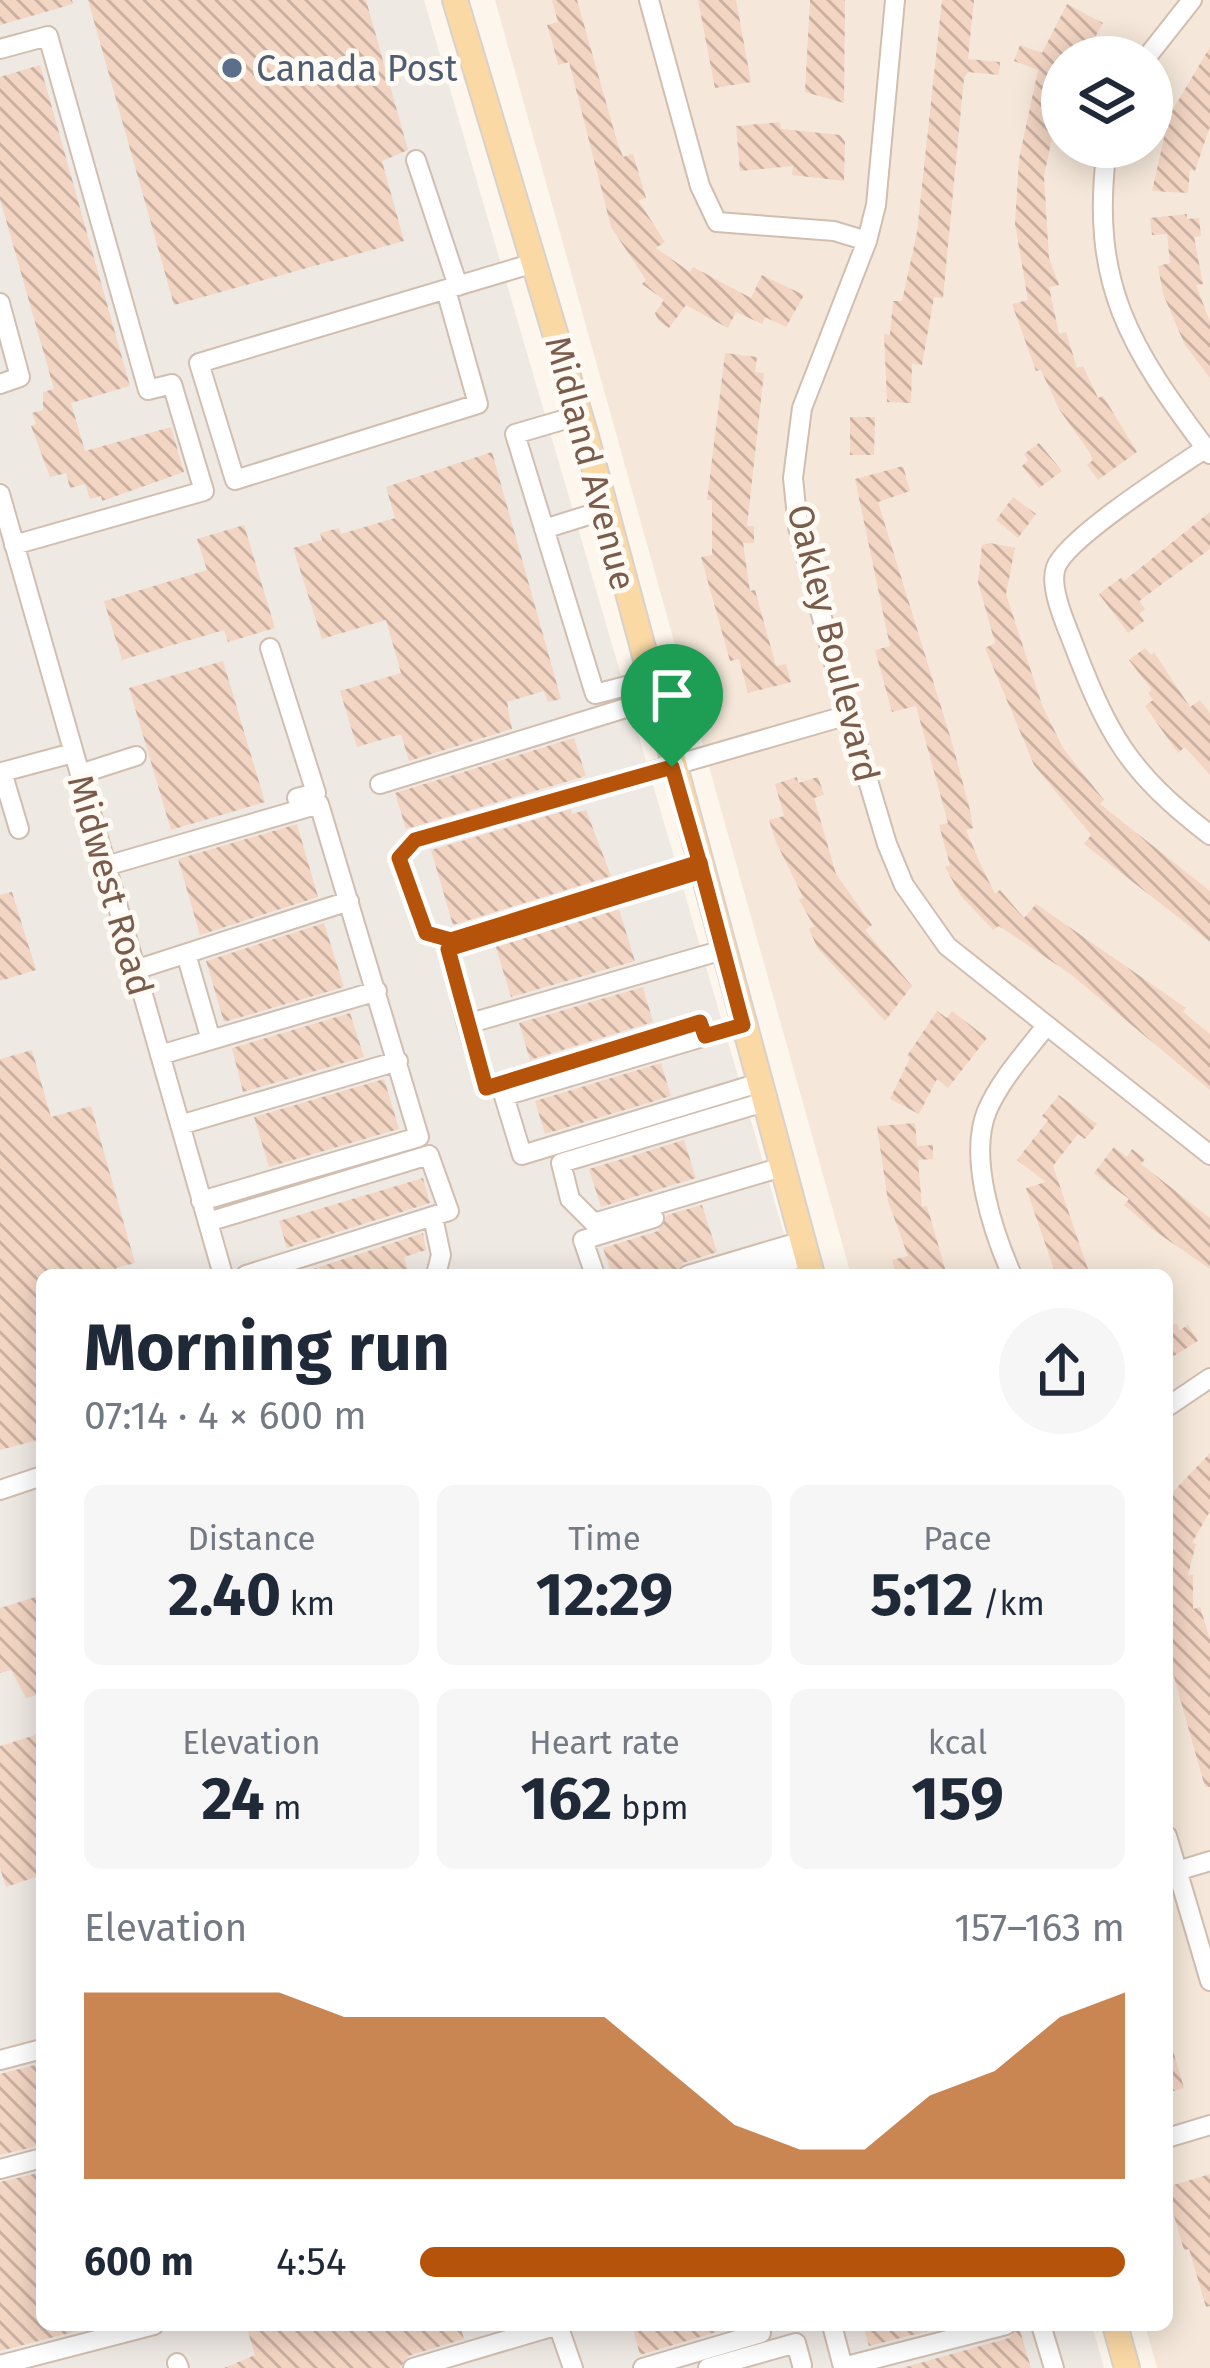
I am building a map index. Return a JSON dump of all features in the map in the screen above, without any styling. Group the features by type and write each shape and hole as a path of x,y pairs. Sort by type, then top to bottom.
{"main road":[{"name":"Midland Avenue","path":"455,0 580,415 807,1257"},
{"path":"1117,2331 1126,2368"}],"street":[{"path":"649,0 700,186 717,222 833,231 867,241"},
{"name":"Oakley Boulevard","path":"895,0 876,205 867,241 802,408 793,478 798,527 848,715 904,886 946,946 1210,1155"},
{"path":"1164,36 1192,0"},
{"path":"0,50 48,37 148,390 172,384 204,490"},
{"path":"14,545 478,404 416,160"},
{"path":"1105,168 1101,224 1127,334 1208,451 1079,540 1057,565 1054,577 1064,617 1112,739 1156,793 1210,836"},
{"path":"235,480 199,363 534,263"},
{"path":"0,303 20,377 0,384"},
{"path":"580,415 514,434 595,694 652,689"},
{"name":"Midwest Road","path":"0,494 221,1269"},
{"path":"544,530 605,510"},
{"path":"153,846 316,793 270,648"},
{"path":"380,784 652,689"},
{"path":"701,867 451,940 426,933 399,858 415,840 848,715"},
{"path":"19,829 2,772 73,752"},
{"path":"80,774 136,757"},
{"path":"104,860 320,804 398,1061 419,1137 201,1201"},
{"path":"701,867 448,949 486,1088 700,1022 705,1036"},
{"path":"135,970 349,901"},
{"path":"467,1024 722,950"},
{"path":"186,954 211,1040"},
{"path":"160,1055 377,991"},
{"path":"743,1025 504,1096 522,1155 762,1092"},
{"path":"1010,1269 990,1202 980,1139 986,1112 1046,1026"},
{"path":"180,1125 398,1061"},
{"path":"762,1092 561,1163 570,1199 594,1223 784,1173"},
{"path":"208,1222 429,1155 449,1211 265,1269"},
{"path":"593,1269 584,1240 784,1173"},
{"path":"226,1194 233,1215"},
{"path":"434,1216 441,1255 438,1269"},
{"path":"728,1269 807,1257"},
{"path":"762,1269 807,1257"},
{"path":"1173,1402 1210,1378"},
{"path":"0,1490 36,1478"},
{"path":"1173,1857 1210,1981"},
{"path":"1177,1871 1210,1862"},
{"path":"0,2060 36,2051"},
{"path":"1173,2136 1210,2125"},
{"path":"0,2169 36,2160"},
{"path":"0,2365 131,2331"},
{"path":"486,2331 491,2346"},
{"path":"413,2368 544,2331"},
{"path":"559,2331 573,2368"},
{"path":"643,2368 760,2331"},
{"path":"833,2331 842,2367 983,2331"},
{"path":"1043,2331 1054,2368"},
{"path":"708,2368 796,2343 802,2365"}],"shaded area":[{"path":"0,0 424,0 794,1269 36,1269 36,2331 1094,2331 1104,2368 0,2368"},
{"path":"495,0 1210,0 1210,2368 1157,2368 1147,2331 1173,2331 1173,1269 849,1269"}],"building":[{"path":"0,0 72,0 73,4 0,25"},
{"path":"88,0 366,0 408,150 382,161 404,241 174,305"},
{"path":"552,0 577,0 617,141 623,157 633,154 646,198 638,200 665,242 656,248 690,272 693,267 751,298 762,275 804,295 786,327 765,317 762,324 736,312 728,328 686,305 669,328 658,320 655,313 664,300 642,284 646,280 611,227 569,62 558,65 547,25 558,22"},
{"path":"698,0 736,0 751,82 715,88"},
{"path":"810,0 845,0 844,103 805,92"},
{"path":"942,0 974,0 968,59 1000,62 999,75 968,72 964,78 943,298 934,297 922,365 912,364 911,403 887,402 884,334 890,335 893,301 902,301 917,232"},
{"path":"1067,4 1103,23 1096,36 1051,36"},
{"path":"1020,45 1041,53 1041,168 1046,168 1049,258 1059,285 1049,287 1059,334 1066,332 1077,368 1083,366 1098,398 1103,396 1137,452 1098,480 1087,465 1093,460 1090,453 1059,409 1041,370 1036,371 1012,304 1028,300 1015,224 1019,159 1038,70 1014,61"},
{"path":"1210,47 1210,126 1195,171 1190,169 1188,193 1152,191 1157,168 1173,168 1173,109"},
{"path":"40,65 130,386 71,403 85,451 171,427 184,472 102,501 101,496 90,499 85,484 70,488 66,473 50,477 31,426 36,424 32,413 43,410 43,392 54,389 0,199 0,77"},
{"path":"780,122 781,129 840,135 845,142 844,181 792,175 793,166 740,171 736,126"},
{"path":"1187,214 1187,219 1199,218 1201,236 1194,237 1203,284 1196,285 1210,322 1210,378 1185,345 1163,294 1158,266 1170,263 1167,234 1152,235 1150,218"},
{"path":"725,353 757,357 755,372 764,373 747,526 754,526 754,543 743,543 750,591 755,590 776,666 786,664 791,682 748,693 739,659 730,661 701,557 712,555 712,500 707,500"},
{"path":"850,417 875,417 874,455 850,455"},
{"path":"1039,443 1062,471 1039,488 1022,466 1028,460 1024,454"},
{"path":"492,452 561,699 548,702 544,691 507,702 512,729 409,761 401,734 357,747 340,691 401,673 386,620 322,639 293,548 322,540 320,533 339,528 341,534 395,518 386,487"},
{"path":"903,466 910,491 878,502 953,746 973,828 966,830 995,894 1000,890 1024,918 1036,904 1186,1008 1183,1012 1210,1034 1210,1090 1069,973 999,926 993,930 961,896 945,867 950,865 939,825 948,823 916,706 892,712 875,650 890,646 855,479"},
{"path":"1013,497 1036,514 1018,538 996,520"},
{"path":"1210,512 1210,549 1139,601 1145,609 1139,614 1144,621 1128,633 1099,594 1122,577 1124,581"},
{"path":"244,525 275,628 228,642 224,630 122,660 104,601 207,570 197,539"},
{"path":"982,545 1015,548 1006,594 1042,705 1063,748 1104,800 1100,804 1210,891 1210,942 1084,844 1091,835 1034,765 985,648 995,643 978,582"},
{"path":"1145,648 1151,655 1154,652 1190,707 1200,700 1210,713 1210,775 1185,747 1178,753 1145,706 1153,700 1148,693 1152,690 1129,660"},
{"path":"223,661 265,802 171,830 129,688"},
{"path":"574,738 586,776 406,829 395,793"},
{"path":"797,777 798,783 818,777 824,795 814,798 836,874 872,925 865,930 912,986 885,1021 818,949 809,929 814,926 799,900 803,897 776,842 769,820 784,816 775,784"},
{"path":"571,809 572,814 586,810 611,876 453,925 431,850"},
{"path":"297,824 318,897 200,935 178,859"},
{"path":"12,892 36,970 0,981 0,895"},
{"path":"617,903 635,961 511,997 494,941"},
{"path":"324,923 344,987 224,1022 206,961"},
{"path":"643,987 653,1022 530,1060 519,1023"},
{"path":"937,1011 947,1018 952,1011 987,1038 948,1088 937,1079 919,1114 890,1099 907,1056"},
{"path":"350,1013 364,1057 243,1092 232,1048"},
{"path":"32,1050 51,1117 91,1106 135,1263 116,1269 36,1269 36,1441 0,1450 0,1059"},
{"path":"661,1063 671,1096 545,1134 535,1101"},
{"path":"384,1079 399,1129 269,1167 254,1117"},
{"path":"1059,1095 1097,1124 1085,1139 1078,1134 1053,1166 1088,1269 1054,1269 1026,1188 1046,1182 1017,1160 1048,1120 1042,1116"},
{"path":"915,1123 917,1146 933,1145 933,1159 918,1160 922,1207 927,1206 945,1269 894,1269 892,1260 908,1256 888,1201 877,1126"},
{"path":"684,1140 696,1178 601,1207 589,1169"},
{"path":"1114,1147 1127,1157 1132,1149 1145,1159 1141,1164 1210,1218 1210,1269 1152,1229 1124,1205 1129,1199 1094,1173"},
{"path":"423,1178 430,1203 287,1248 279,1221"},
{"path":"702,1205 717,1252 683,1263 679,1269 610,1269 603,1248 658,1231 667,1215"},
{"path":"423,1233 426,1250 404,1257 407,1269 313,1269"},
{"path":"1173,1325 1180,1330 1188,1325 1198,1341 1173,1356"},
{"path":"1210,1453 1210,1511 1192,1543 1196,1544 1188,1575 1193,1575 1193,1609 1200,1607 1210,1639 1210,1787 1205,1787 1173,1673 1173,1492"},
{"path":"36,1597 36,1696 26,1698 11,1670 0,1673 0,1608"},
{"path":"36,1735 36,1877 6,1887 0,1868 0,1746"},
{"path":"1173,2051 1184,2088 1173,2091"},
{"path":"36,2065 36,2146 0,2155 0,2074"},
{"path":"36,2173 36,2331 77,2331 0,2351 0,2182"},
{"path":"1210,2174 1210,2306 1206,2307 1189,2249 1184,2250 1173,2213 1173,2185"},
{"path":"248,2331 462,2331 464,2339 408,2356 400,2368 224,2368 255,2355"},
{"path":"634,2331 720,2331 640,2355"},
{"path":"865,2331 928,2331 869,2346"},
{"path":"1020,2331 1031,2368 902,2368"}],"place":[{"name":"Canada Post","path":"232,68"}],"route":[{"path":"672,767 415,840 399,858 426,933 451,940 630,886 700,862 743,1025 705,1036 700,1022 486,1088 448,949 702,871 672,767"}]}
